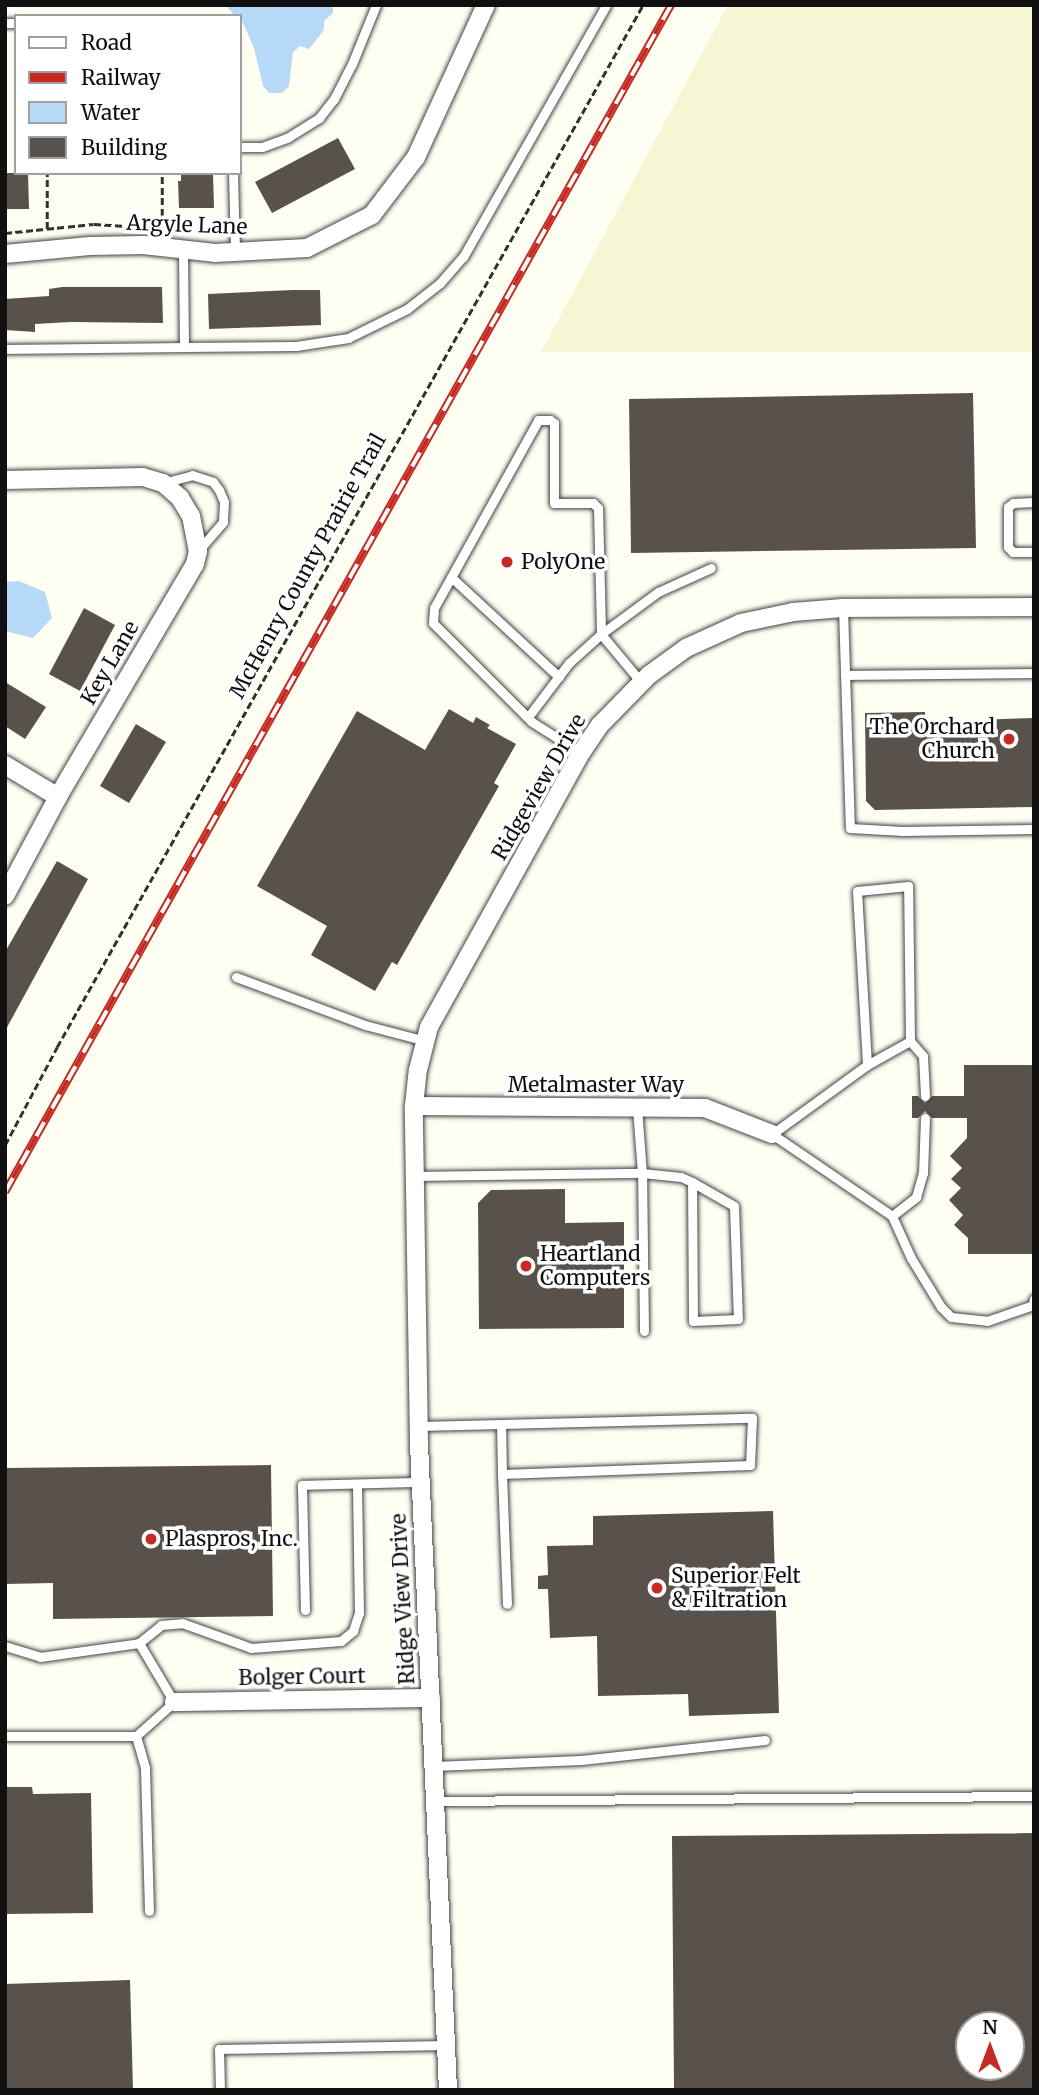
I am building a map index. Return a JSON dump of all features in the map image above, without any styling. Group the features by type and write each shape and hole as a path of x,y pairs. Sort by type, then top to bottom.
{"street":[{"name":"Argyle Lane","path":"5,254 90,246 143,245 234,251 307,248 372,215 416,158 486,5"},
{"name":"Key Lane","path":"5,480 143,477 163,482"},
{"path":"163,482 180,498 191,516 198,551"},
{"name":"Key Lane","path":"5,896 58,797 195,564 198,551"},
{"name":"Ridgeview Drive","path":"414,1106 418,1070 429,1027 581,754 600,725 641,682 686,649 741,622 793,612 843,608 1034,607"},
{"path":"5,765 58,797"},
{"name":"Metalmaster Way","path":"414,1106 705,1108 772,1134"},
{"name":"Ridge View Drive","path":"414,1106 420,1482 448,2090"},
{"name":"Bolger Court","path":"174,1702 431,1698"}],"lane":[{"path":"242,147 262,146 287,138 319,118 334,99 352,64 376,5"},
{"path":"5,349 296,346 335,341 373,327 407,309 440,283 463,257 607,5"},
{"path":"233,175 234,251"},
{"path":"183,249 184,347"},
{"path":"581,754 528,717 433,622 434,608 538,421 550,420 554,424 554,503 593,502 598,508 601,634 641,682"},
{"name":"Key Lane","path":"163,482 192,475 213,482 219,490 224,502 223,522 198,551"},
{"path":"1034,502 1013,502 1008,507 1008,547 1013,552 1034,552"},
{"path":"528,717 559,677 601,634 658,592 711,568"},
{"path":"451,578 559,677"},
{"path":"843,608 850,828 902,831 1034,829"},
{"path":"845,675 1034,673"},
{"path":"867,1065 858,891 908,886 910,1041 923,1056 925,1096"},
{"path":"236,976 365,1025 426,1041"},
{"path":"910,1041 867,1065 772,1134 892,1216 911,1258 941,1307 951,1317 987,1321 1033,1305 1034,1299"},
{"path":"637,1108 642,1173 644,1331"},
{"path":"892,1216 916,1197 923,1173 925,1118"},
{"path":"416,1176 642,1173 681,1177 692,1182 734,1206 738,1319 693,1321 692,1182"},
{"path":"419,1426 752,1418 750,1465 502,1474"},
{"path":"501,1424 507,1604"},
{"path":"305,1610 302,1485 420,1482"},
{"path":"5,1646 40,1657 139,1643 161,1625 182,1623 251,1648 341,1642 353,1631 359,1613 357,1485"},
{"path":"5,1736 136,1736 174,1702 139,1643"},
{"path":"136,1736 145,1768 149,1911"},
{"path":"434,1766 581,1760 765,1740"},
{"path":"436,1801 1034,1796"},
{"path":"220,2090 219,2049 446,2045"}],"path":[{"name":"McHenry County Prairie Trail","path":"5,1145 57,1047 643,5"},
{"path":"47,175 47,229"},
{"path":"162,175 162,227"}],"green space":[{"path":"728,5 1034,5 1034,352 541,352"}],"water":[{"path":"225,5 333,5 333,13 324,21 324,30 309,49 300,46 293,52 289,86 282,93 269,93 263,86 242,14 233,14"},
{"path":"19,581 45,592 52,618 33,638 5,631 5,582"}],"building":[{"path":"338,138 355,169 272,213 255,182"},
{"path":"5,173 28,175 29,209 5,209"},
{"path":"181,175 213,175 214,208 179,208 178,181 181,181"},
{"path":"162,287 163,323 71,322 35,324 35,332 5,330 5,299 49,296 49,289"},
{"path":"320,290 321,325 209,329 208,294"},
{"path":"973,393 976,548 631,553 629,399"},
{"path":"84,608 115,625 80,691 49,674"},
{"path":"5,682 46,707 25,739 5,726"},
{"path":"449,709 473,723 476,717 490,725 487,728 516,744 494,783 499,786 397,965 392,962 375,991 311,955 327,926 257,886 357,711 425,750"},
{"path":"925,712 925,730 975,730 975,720 1034,718 1034,807 875,810 866,801 865,713"},
{"path":"136,724 166,742 129,803 100,786"},
{"path":"57,861 88,879 5,1031 5,952"},
{"path":"964,1065 1034,1065 1034,1254 968,1254 968,1238 954,1225 963,1215 949,1200 961,1188 951,1179 962,1168 950,1156 967,1138 967,1118 932,1118 925,1111 918,1118 912,1118 912,1096 918,1096 925,1103 932,1096 964,1096"},
{"path":"565,1189 565,1223 624,1222 624,1328 479,1329 478,1203 491,1190"},
{"path":"271,1465 273,1616 53,1619 53,1583 5,1584 5,1468"},
{"path":"773,1511 779,1713 689,1716 688,1694 598,1696 597,1636 550,1638 548,1589 538,1589 538,1576 548,1575 547,1546 593,1545 593,1516"},
{"path":"5,1787 32,1787 33,1794 91,1793 93,1913 5,1914"},
{"path":"1034,1833 1034,2090 674,2090 672,1836"},
{"path":"130,1980 133,2090 5,2090 5,1984"}],"railway":[{"path":"5,1192 671,5"}],"place":[{"name":"PolyOne","path":"507,562"},
{"name":"The Orchard Church","path":"1009,739"},
{"name":"Heartland Computers","path":"526,1266"},
{"name":"Plaspros, Inc.","path":"151,1539"},
{"name":"Superior Felt & Filtration","path":"657,1588"}]}
